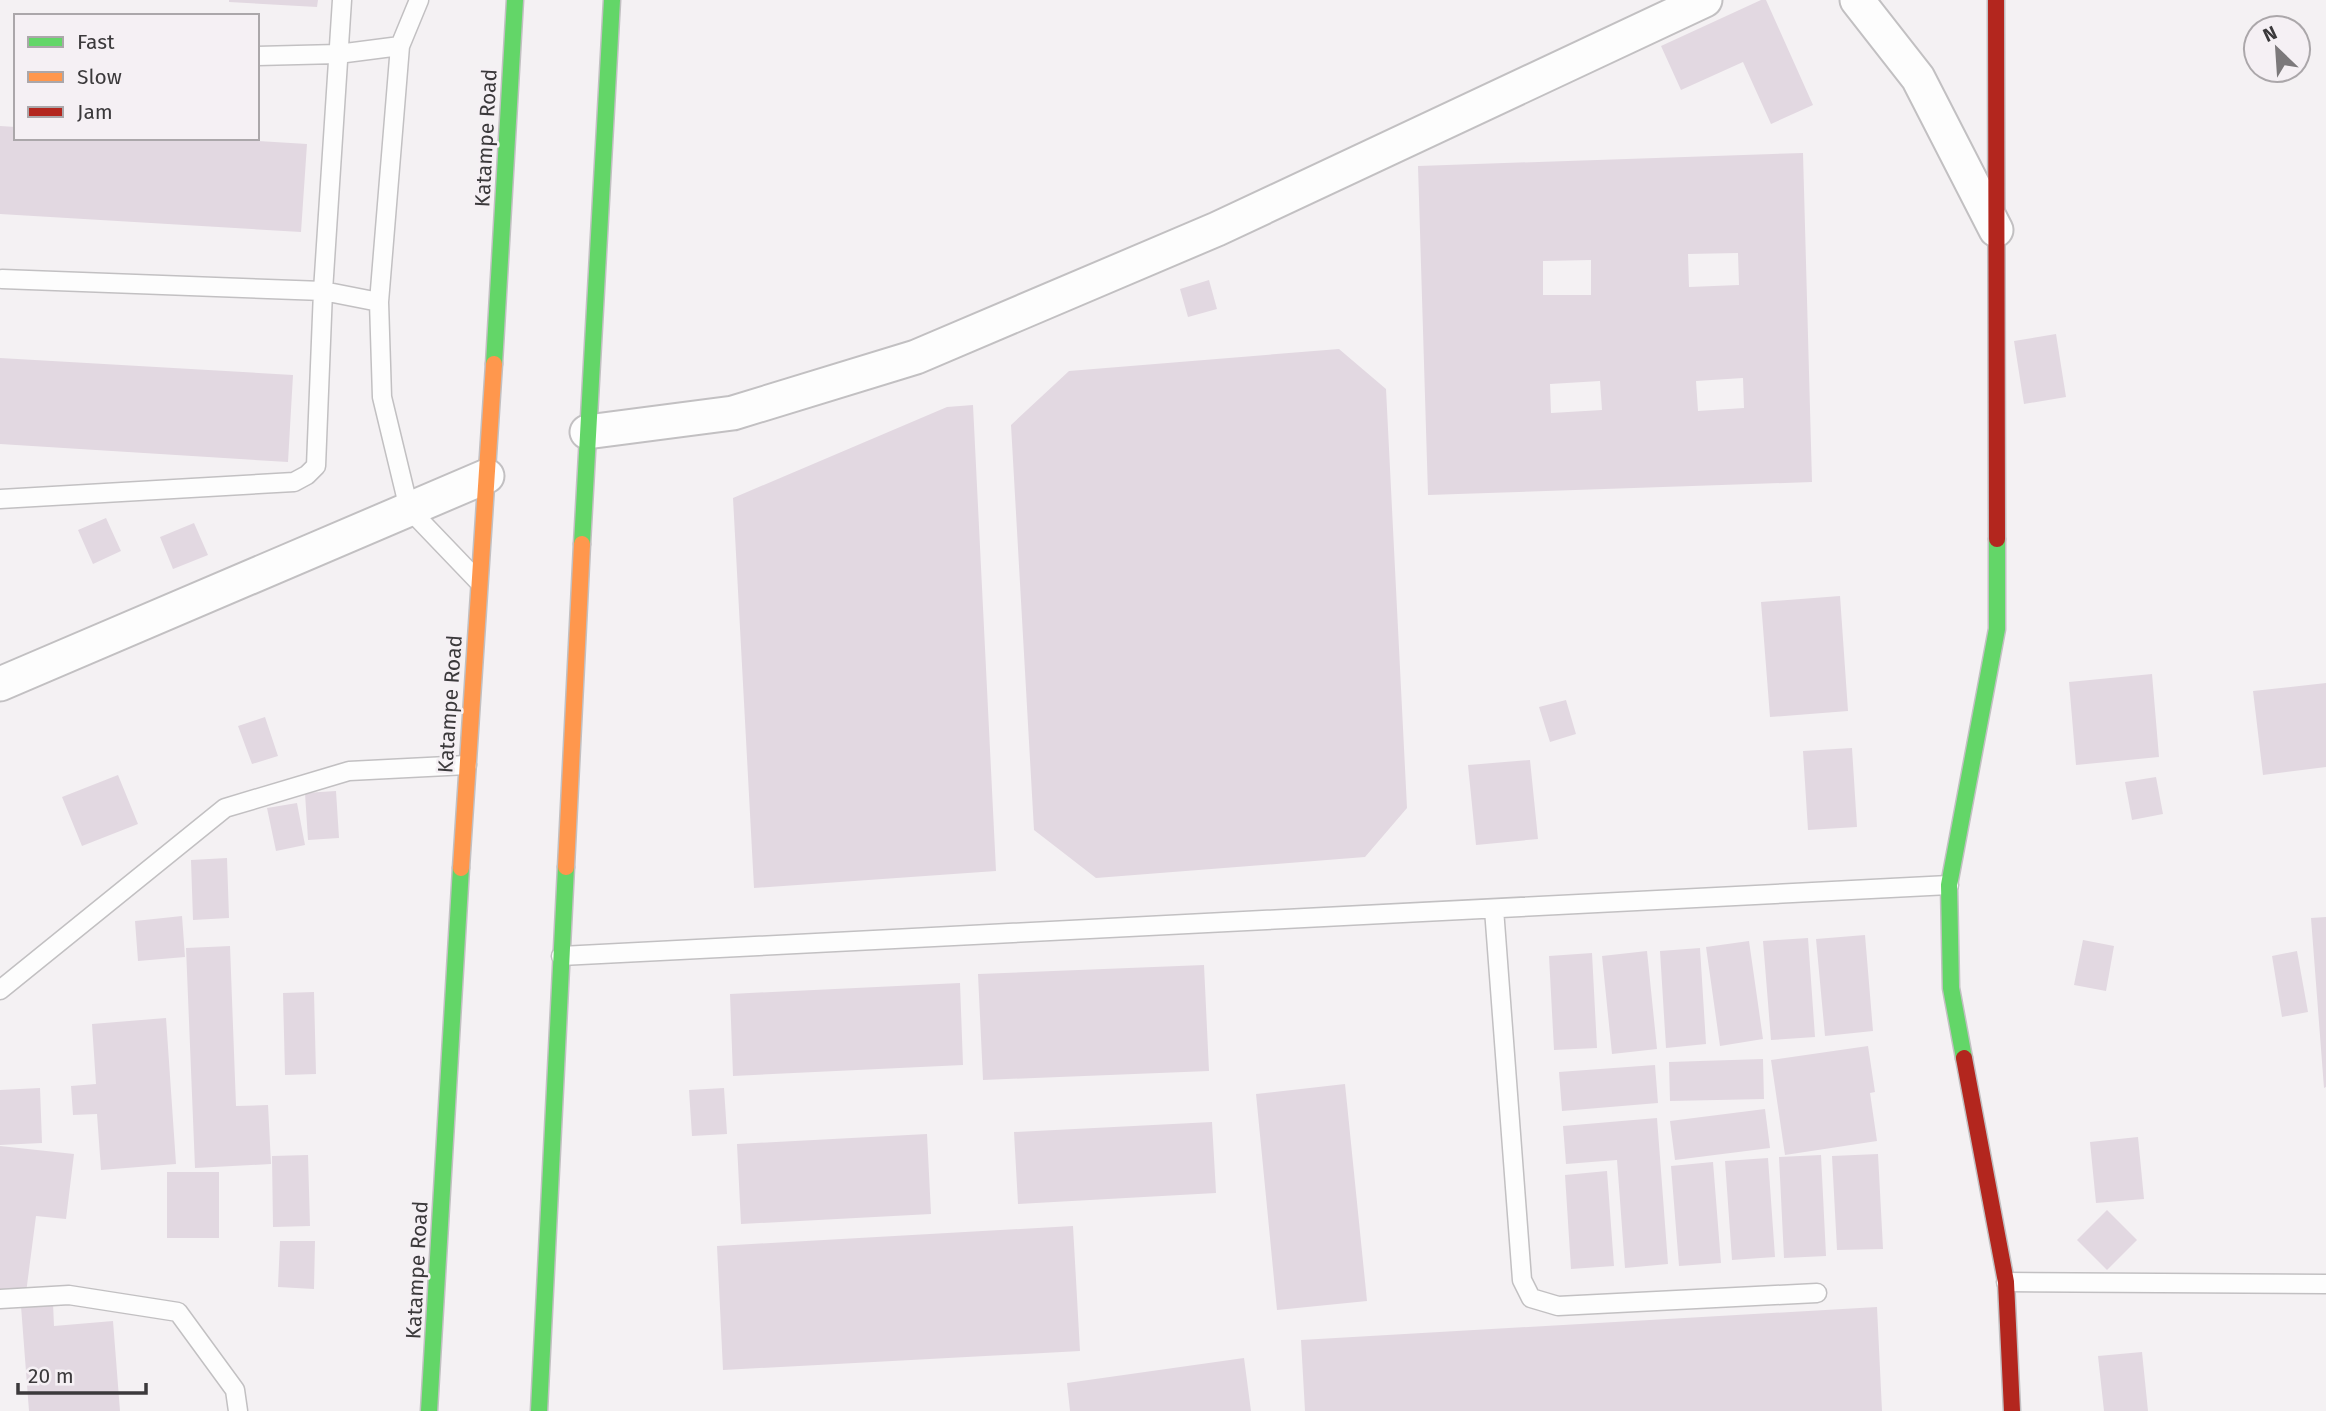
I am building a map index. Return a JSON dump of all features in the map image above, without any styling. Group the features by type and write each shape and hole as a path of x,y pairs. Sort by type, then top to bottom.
{"main road":[{"name":"Katampe Road","path":"429,1411 515,0"},
{"path":"539,1411 587,432 612,0"},
{"path":"1996,0 1997,629 1949,885 1951,988 2006,1282 2012,1411"}],"street":[{"path":"587,432 733,413 916,357 1217,229 1705,0"},
{"path":"1857,0 1917,78 1996,230"},
{"path":"0,684 487,476"}],"lane":[{"path":"0,499 294,482 316,466 323,291 342,0"},
{"path":"419,0 401,46 379,302 382,397 410,509 479,582"},
{"path":"259,56 338,54 401,46"},
{"path":"2,279 323,291 379,302"},
{"path":"0,990 225,808 349,771 467,765"},
{"path":"561,956 1949,885"},
{"path":"1494,909 1521,1280 1531,1298 1559,1306 1817,1293"},
{"path":"2006,1282 2326,1284"},
{"path":"0,1299 69,1295 178,1312 235,1390 238,1411"}],"building":[{"path":"229,0 318,0 317,7"},
{"path":"1766,0 1813,105 1771,124 1743,62 1681,90 1661,46"},
{"path":"0,126 14,127 14,140 240,140 307,144 301,232 0,214"},
{"path":"1803,153 1812,482 1428,495 1418,166","holes":["1738,253 1739,285 1689,287 1688,254","1591,260 1591,295 1543,295 1543,261","1743,378 1744,408 1698,411 1696,381","1600,381 1602,410 1551,413 1550,384"]},
{"path":"1209,280 1217,309 1188,317 1180,289"},
{"path":"2056,334 2066,397 2024,404 2014,341"},
{"path":"1339,349 1386,389 1407,808 1365,857 1096,878 1034,830 1011,425 1069,371"},
{"path":"0,358 293,375 288,462 0,444"},
{"path":"973,405 996,871 754,888 733,498 947,407"},
{"path":"106,518 121,551 93,564 78,530"},
{"path":"194,523 208,555 173,569 160,537"},
{"path":"1840,596 1848,711 1770,717 1761,602"},
{"path":"2152,674 2159,757 2076,765 2069,682"},
{"path":"2326,683 2326,767 2263,775 2253,691"},
{"path":"1566,700 1576,734 1550,742 1539,707"},
{"path":"265,717 278,756 252,764 238,726"},
{"path":"1852,748 1857,827 1808,830 1803,751"},
{"path":"1530,760 1538,839 1476,845 1468,765"},
{"path":"118,775 138,824 82,846 62,797"},
{"path":"2156,777 2163,814 2132,820 2125,782"},
{"path":"336,791 339,838 308,840 305,793"},
{"path":"297,803 305,845 276,851 267,808"},
{"path":"227,858 229,918 193,920 191,860"},
{"path":"182,916 185,957 138,961 135,921"},
{"path":"2326,917 2326,1087 2324,1088 2311,918"},
{"path":"1865,935 1873,1031 1825,1036 1816,939"},
{"path":"1808,938 1815,1037 1771,1040 1763,941"},
{"path":"2083,940 2114,946 2106,991 2074,985"},
{"path":"1749,941 1763,1039 1720,1046 1706,947"},
{"path":"230,946 236,1106 268,1105 271,1164 195,1168 186,948"},
{"path":"1700,948 1706,1044 1666,1048 1660,951"},
{"path":"1647,951 1657,1049 1612,1054 1602,956"},
{"path":"2297,951 2308,1012 2282,1017 2272,956"},
{"path":"1592,953 1597,1048 1554,1050 1549,956"},
{"path":"1204,965 1209,1071 983,1080 978,974"},
{"path":"960,983 963,1065 733,1076 730,994"},
{"path":"314,992 316,1074 285,1075 283,993"},
{"path":"166,1018 176,1164 101,1170 97,1114 73,1115 71,1086 96,1084 92,1024"},
{"path":"1868,1046 1875,1092 1870,1093 1877,1141 1785,1155 1771,1060"},
{"path":"1763,1059 1764,1099 1670,1101 1669,1062"},
{"path":"1655,1065 1658,1103 1562,1111 1559,1072"},
{"path":"1345,1084 1367,1301 1277,1310 1256,1094"},
{"path":"40,1088 42,1143 0,1145 0,1090"},
{"path":"724,1088 727,1134 692,1136 689,1090"},
{"path":"1765,1109 1770,1148 1675,1160 1670,1121"},
{"path":"1657,1118 1668,1264 1625,1268 1617,1160 1566,1164 1563,1126"},
{"path":"1212,1122 1216,1193 1018,1204 1014,1132"},
{"path":"927,1134 931,1214 741,1224 737,1144"},
{"path":"2138,1137 2144,1199 2096,1203 2090,1142"},
{"path":"0,1146 74,1154 66,1219 36,1216 26,1293 0,1290"},
{"path":"1878,1154 1883,1249 1837,1250 1832,1156"},
{"path":"308,1155 310,1226 273,1227 272,1156"},
{"path":"1821,1155 1826,1256 1784,1258 1779,1157"},
{"path":"1768,1158 1775,1257 1732,1260 1725,1161"},
{"path":"1713,1162 1721,1263 1679,1266 1671,1166"},
{"path":"1607,1171 1614,1266 1571,1269 1565,1175"},
{"path":"167,1172 219,1172 219,1238 167,1238"},
{"path":"2107,1210 2137,1240 2107,1270 2077,1240"},
{"path":"1073,1226 1080,1351 723,1370 717,1246"},
{"path":"280,1241 315,1241 314,1289 278,1287"},
{"path":"53,1303 54,1326 113,1321 120,1411 29,1411 21,1306"},
{"path":"1877,1307 1882,1411 1305,1411 1301,1340"},
{"path":"2142,1352 2148,1411 2104,1411 2098,1356"},
{"path":"1244,1358 1251,1411 1070,1411 1067,1383"}],"traffic: fast":[{"path":"494,364 515,0"},
{"path":"582,544 612,0"},
{"path":"1964,1058 1951,988 1949,885 1997,629 1997,539"},
{"path":"539,1411 566,867"},
{"path":"429,1411 461,868"}],"traffic: slow":[{"path":"461,868 494,364"},
{"path":"566,867 582,544"}],"traffic: jam":[{"path":"1996,0 1997,539"},
{"path":"1964,1058 2006,1282 2012,1411"}]}
